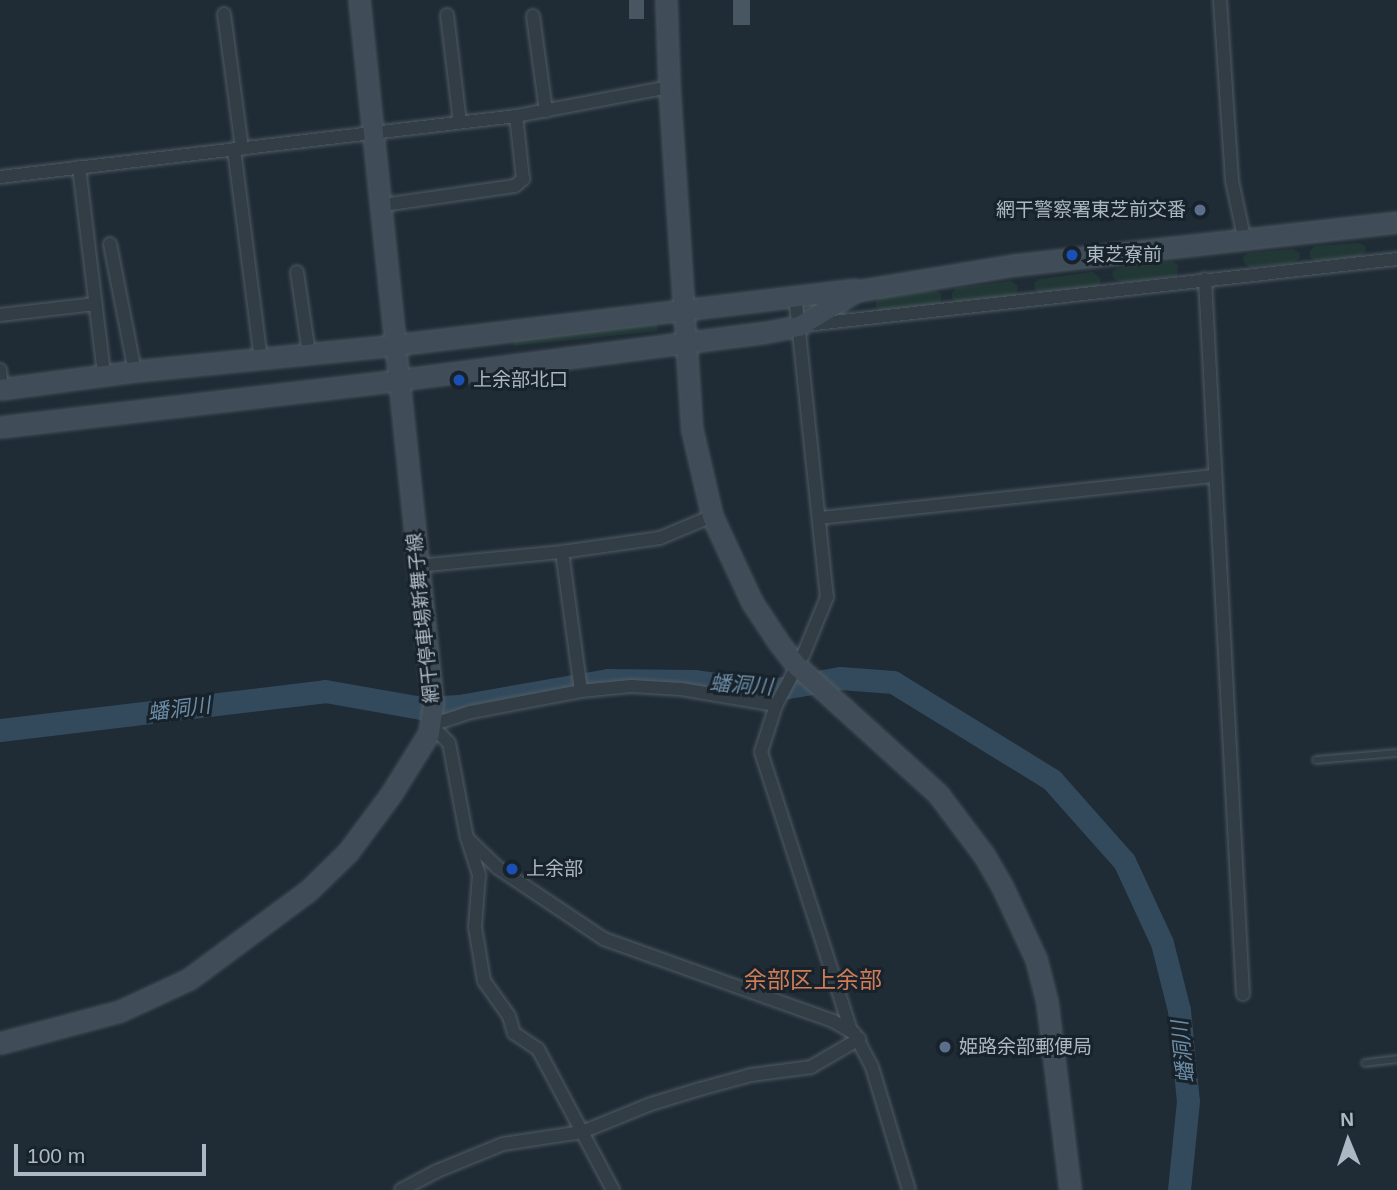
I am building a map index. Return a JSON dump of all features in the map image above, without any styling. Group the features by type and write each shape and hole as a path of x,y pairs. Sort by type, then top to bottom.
{"street":[{"name":"網干停車場新舞子線","path":"0,1043 120,1011 189,979 308,891 348,852 391,794 419,752 432,715 394,345 395,324 383,205 359,0"},
{"path":"666,0 682,310 692,430 712,516 752,603 801,659 937,794 984,855 1002,886 1035,959 1047,1002 1070,1190"},
{"path":"1220,0 1232,181 1244,237"},
{"path":"224,14 261,359"},
{"path":"447,15 460,122"},
{"path":"533,16 546,111"},
{"path":"0,177 516,116 669,87"},
{"path":"383,205 515,186 523,179 516,116"},
{"path":"79,167 104,374"},
{"path":"799,326 856,291 1015,265 1244,237 1397,222"},
{"path":"110,244 135,371"},
{"path":"0,426 686,344 799,326 1397,259"},
{"path":"297,272 309,353"},
{"path":"1205,279 1243,994"},
{"path":"1,383 394,345 794,294 891,285"},
{"path":"794,294 827,597 801,659 776,705 761,752 855,1035 872,1067 909,1190"},
{"path":"0,315 95,304"},
{"path":"820,518 1214,476"},
{"path":"418,566 562,552 660,538 712,516"},
{"path":"562,552 581,691"},
{"path":"613,1190 538,1049 514,1033 509,1016 484,981 475,927 479,875 467,838 451,749 432,715 471,712 581,691 631,686 681,689 776,705"},
{"path":"467,838 498,869 604,939 833,1021 855,1035"},
{"path":"401,1190 437,1171 503,1144 582,1132 650,1104 700,1089 751,1075 811,1067 855,1035"}],"lane":[{"path":"1316,760 1397,752"},
{"path":"1365,1063 1397,1059"}],"green space":[{"path":"1359,243 1365,246 1366,252 1359,257 1315,261 1310,257 1310,251 1315,246"},
{"path":"1293,249 1299,252 1300,258 1292,263 1249,267 1244,263 1243,257 1248,253"},
{"path":"1172,261 1178,265 1177,276 1122,283 1113,278 1112,272 1117,268"},
{"path":"1093,272 1101,279 1099,287 1039,293 1035,289 1034,283 1039,279"},
{"path":"1011,281 1018,286 1016,296 956,302 952,298 956,288"},
{"path":"935,290 942,294 940,305 880,311 876,307 876,301 881,297"},
{"path":"656,313 658,331 514,346 512,328"}],"building":[{"path":"629,0 644,0 644,19 629,19"},
{"path":"733,0 750,0 750,25 733,25"}],"waterway":[{"name":"蟠洞川","path":"0,730 325,691 421,708 459,706 608,680 694,681 765,691 840,678 893,682 1052,780 1124,861 1162,943 1179,1010 1188,1101 1179,1190"}],"place":[{"name":"網干警察署東芝前交番","path":"1200,210"},
{"name":"東芝寮前","path":"1072,255"},
{"name":"上余部北口","path":"459,380"},
{"name":"上余部","path":"512,869"},
{"name":"姫路余部郵便局","path":"945,1047"}],"district":[{"name":"余部区上余部","path":"813,980"}]}
